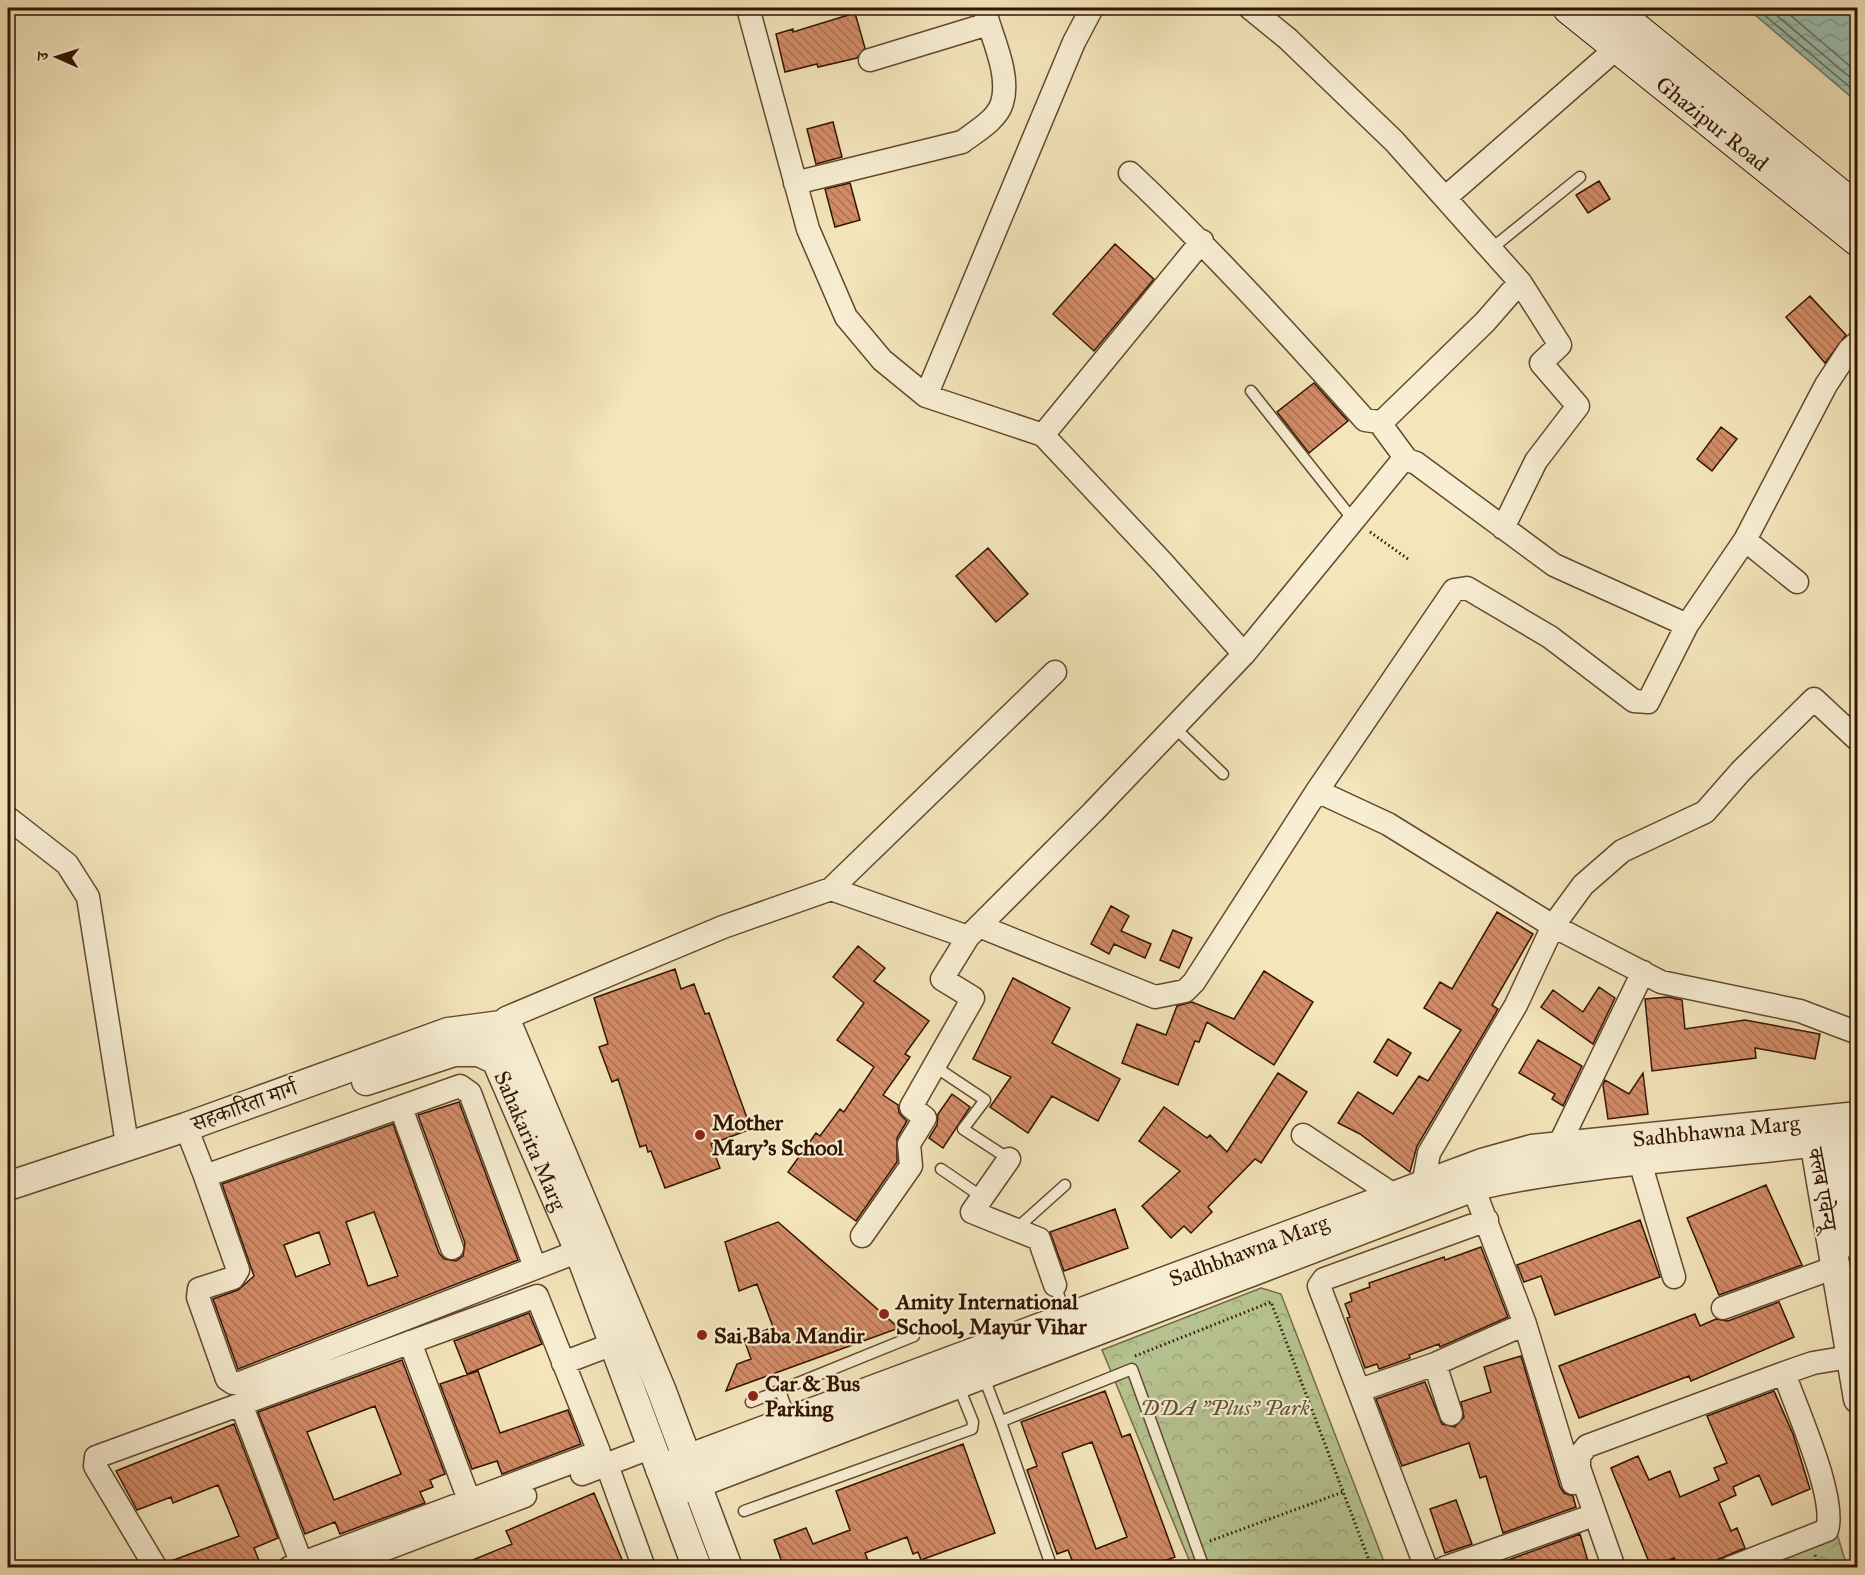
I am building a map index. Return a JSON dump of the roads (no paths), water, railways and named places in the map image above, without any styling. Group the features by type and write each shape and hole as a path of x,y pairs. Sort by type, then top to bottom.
{"main road":[{"name":"Ghazipur Road","path":"1569,8 1857,240"},
{"name":"Ghazipur Road","path":"1610,8 1857,210"}],"street":[{"path":"748,8 808,229 846,317 882,360 926,396 1043,435 1163,563 1244,654"},
{"path":"926,396 1074,42 1092,8"},
{"path":"1250,8 1288,39 1394,141 1520,282 1560,345 1541,363 1578,406 1536,460 1503,528"},
{"path":"795,183 962,142 985,126 1002,105 1005,82 986,16 870,60"},
{"path":"1445,198 1618,47"},
{"path":"1130,173 1202,241 1276,319 1365,420 1379,422 1385,419 1485,322 1520,282"},
{"path":"1043,435 1202,241"},
{"path":"831,889 974,932 1155,997 1185,991 1194,982 1317,791 1454,590 1467,588 1550,637 1634,701 1643,704 1652,698 1687,624 1745,540 1826,385 1849,350 1857,342"},
{"path":"1379,422 1407,460"},
{"path":"862,1236 911,1166 909,1144 925,1118 911,1107 973,998 942,979 974,932 1244,654 1402,461 1416,462 1554,565 1687,624"},
{"path":"1745,540 1797,582"},
{"path":"486,1055 491,1026 506,1018 723,927 831,889 1055,672"},
{"path":"1423,1185 1430,1153 1516,1005 1553,926 1583,885 1622,851 1705,812 1741,771 1814,699 1857,740"},
{"path":"1317,791 1388,824 1553,926 1661,982 1800,1011 1857,1033"},
{"path":"8,818 67,864 88,897 127,1144"},
{"path":"1558,1147 1643,972"},
{"name":"सहकारिता मार्ग","path":"8,1186 127,1144 188,1133 448,1032 491,1026"},
{"name":"Sahakarita Marg","path":"491,1026 510,1030 661,1389 728,1568"},
{"name":"Sahakarita Marg","path":"8,1206 188,1133 454,1052 479,1052 496,1060 579,1251 697,1568"},
{"path":"205,1176 460,1086 466,1088 535,1267"},
{"path":"401,1108 452,1248"},
{"name":"Sadhbhawna Marg","path":"692,1472 791,1421 1423,1185 1532,1149 1836,1129"},
{"name":"Sadhbhawna Marg","path":"661,1470 692,1472 970,1380 1473,1187 1532,1173 1640,1162 1836,1129"},
{"name":"क्लब एवेन्यू","path":"1836,1129 1857,1246"},
{"name":"क्लब एवेन्यू","path":"1836,1129 1836,1267 1857,1399"},
{"path":"188,1133 238,1270 233,1278 204,1286 198,1297 227,1379 233,1383 240,1383 579,1251"},
{"path":"1303,1135 1395,1196"},
{"path":"1009,1159 972,1212 1039,1239 1055,1284"},
{"path":"1640,1162 1674,1277"},
{"path":"1473,1187 1525,1324 1599,1568"},
{"path":"1426,1568 1319,1286 1324,1279 1487,1220"},
{"path":"1723,1308 1836,1267"},
{"path":"156,1568 95,1466 96,1457 410,1342 537,1296 599,1452 295,1565 241,1404"},
{"path":"1360,1390 1436,1364 1525,1324"},
{"path":"410,1342 469,1500"},
{"path":"563,1363 613,1344"},
{"path":"1614,1568 1579,1468 1579,1456 1587,1446 1813,1363 1849,1357"},
{"path":"1436,1364 1451,1414"},
{"path":"1731,1568 1827,1530 1829,1502 1784,1373"},
{"path":"607,1465 644,1568"},
{"path":"336,1568 607,1465 661,1470"},
{"path":"1444,1568 1583,1519"}],"lane":[{"path":"1491,249 1580,177"},
{"path":"1251,391 1354,521"},
{"path":"1174,727 1223,774"},
{"path":"934,1066 985,1100 963,1129 1009,1159"},
{"path":"941,1169 982,1197"},
{"path":"1016,1230 1065,1185"},
{"path":"1055,1284 1067,1318"},
{"path":"751,1402 914,1336"},
{"path":"1002,1425 1003,1420 1132,1369 1204,1568"},
{"path":"970,1380 1002,1425 1052,1568"},
{"path":"744,1511 972,1429 974,1424 970,1380"},
{"path":"780,1390 791,1421"}],"water":[{"path":"1747,8 1857,8 1857,102"}],"place":[{"name":"Mother Mary's School","path":"700,1135"},
{"name":"Amity International School, Mayur Vihar","path":"884,1314"},
{"name":"Sai Baba Mandir","path":"702,1335"},
{"name":"Car & Bus Parking","path":"753,1396"}],"park label":[{"name":"DDA \"Plus\" Park","path":"1225,1407"}]}
